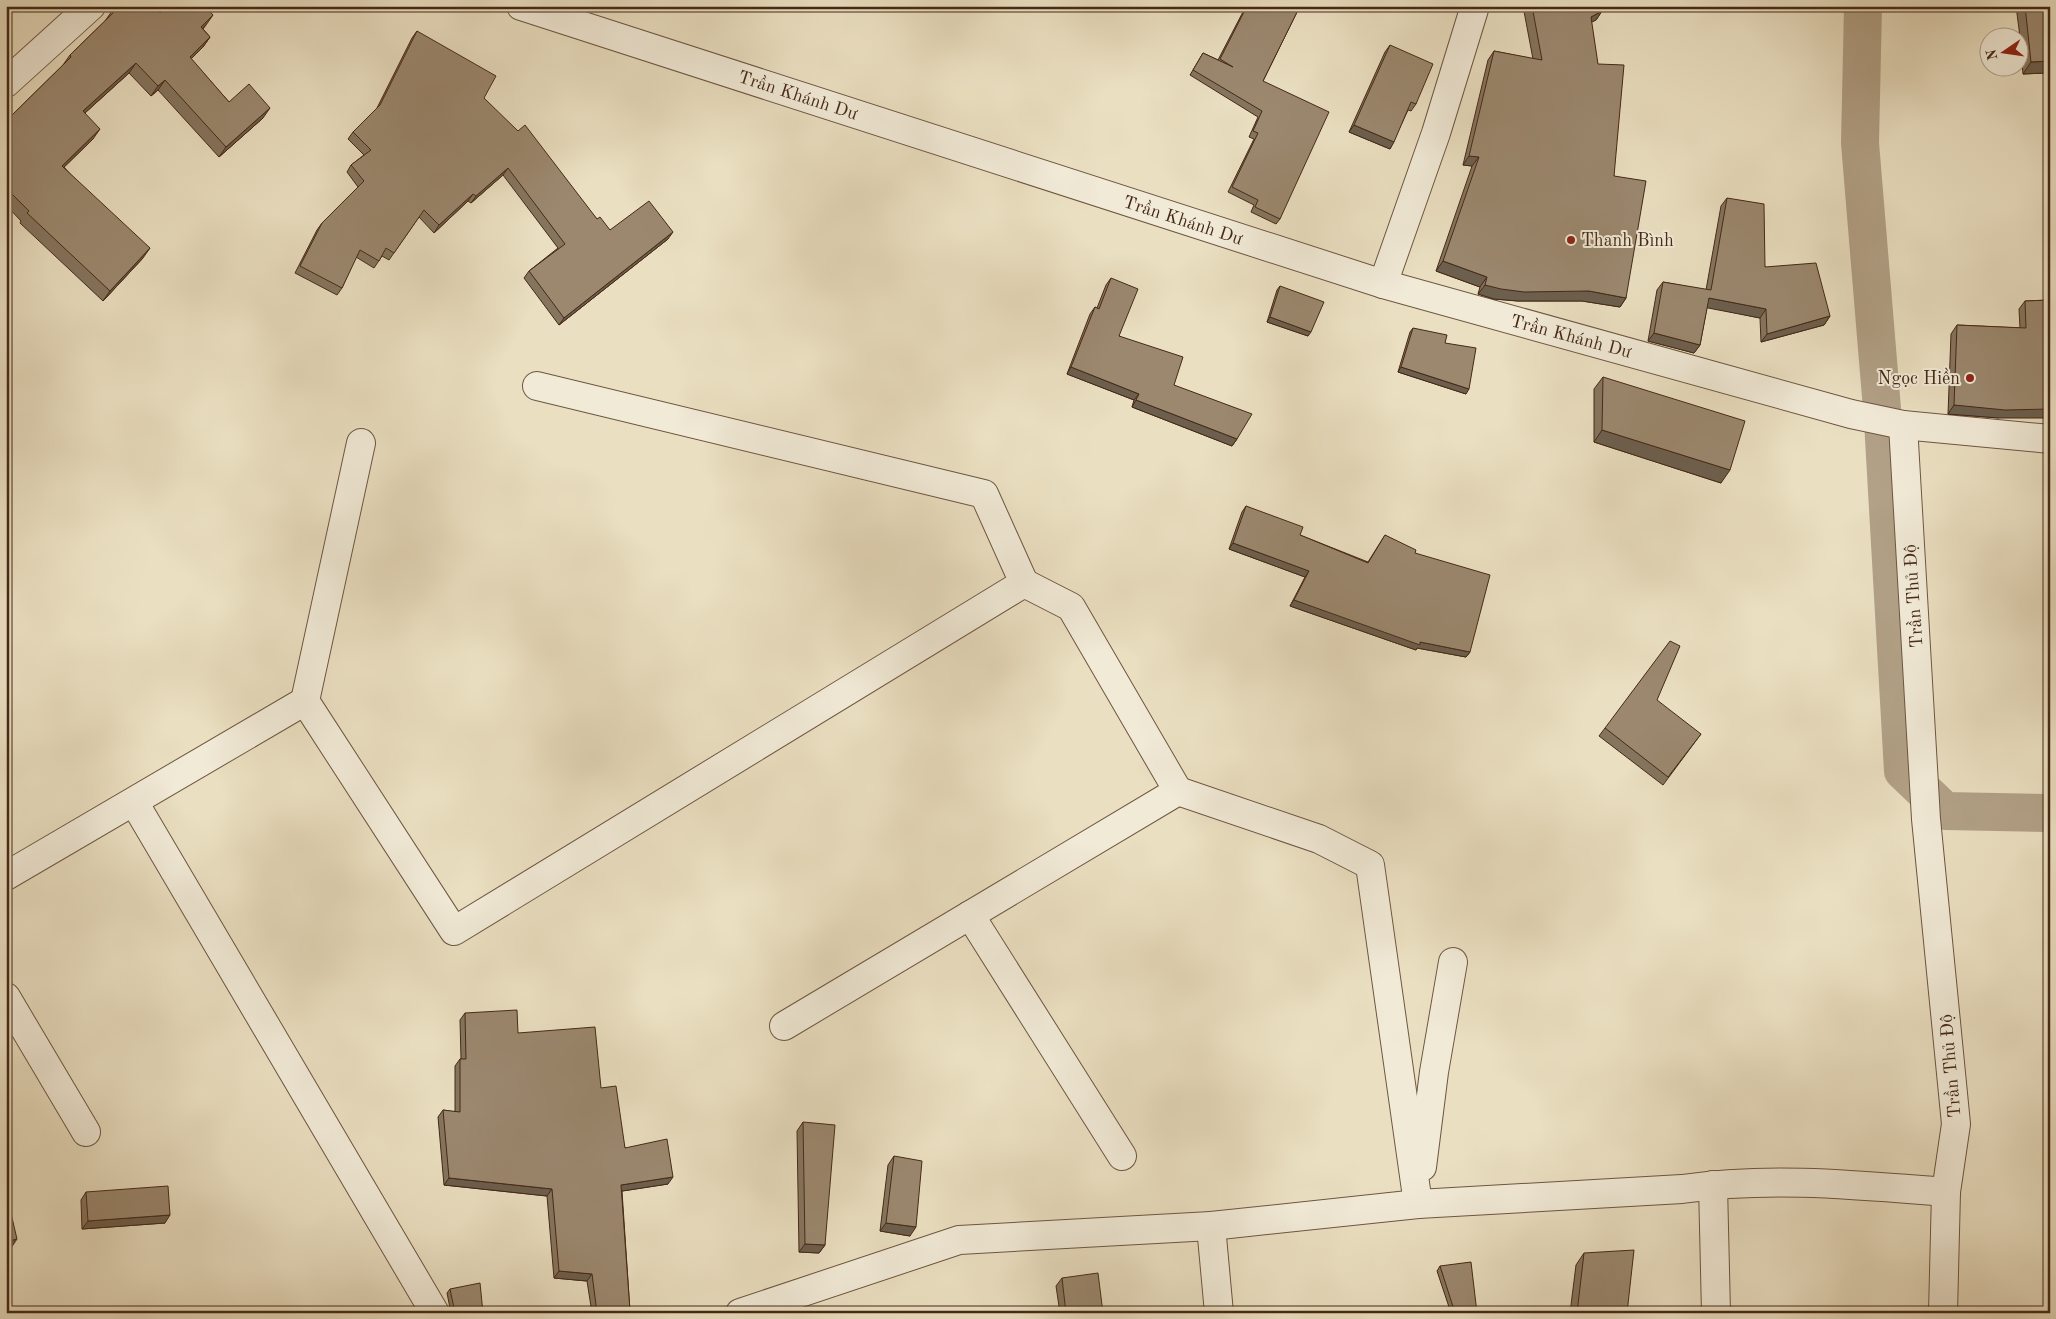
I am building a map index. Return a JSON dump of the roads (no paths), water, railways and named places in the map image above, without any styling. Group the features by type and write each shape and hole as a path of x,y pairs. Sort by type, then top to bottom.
{"street":[{"path":"6,84 91,6"},
{"name":"Trần Khánh Dư","path":"521,6 1383,284 1851,414 1899,424"},
{"path":"1383,284 1436,132 1475,6"},
{"path":"537,386 984,494 1024,583 1071,607 1178,791 1319,839 1370,865 1418,1204"},
{"path":"1899,424 2050,439"},
{"name":"Trần Thủ Độ","path":"1899,424 1924,766 1926,819 1956,1124 1946,1192 1943,1313"},
{"path":"361,443 305,702 454,931 1024,583"},
{"path":"6,876 305,702"},
{"path":"784,1026 1178,791"},
{"path":"134,802 435,1313"},
{"path":"970,915 1122,1156"},
{"path":"1418,1204 1434,1072 1453,962"},
{"path":"6,997 86,1132"},
{"path":"740,1313 959,1240 1211,1226 1418,1204 1682,1189 1713,1184 1831,1183 1946,1192"},
{"path":"1713,1184 1716,1313"},
{"path":"1211,1226 1219,1313"}],"waterway":[{"path":"1863,6 1860,143 1883,421 1903,771 1945,811 2050,813"}],"place":[{"name":"Thanh Bình","path":"1571,240"},
{"name":"Ngọc Hiền","path":"1970,378"}]}
